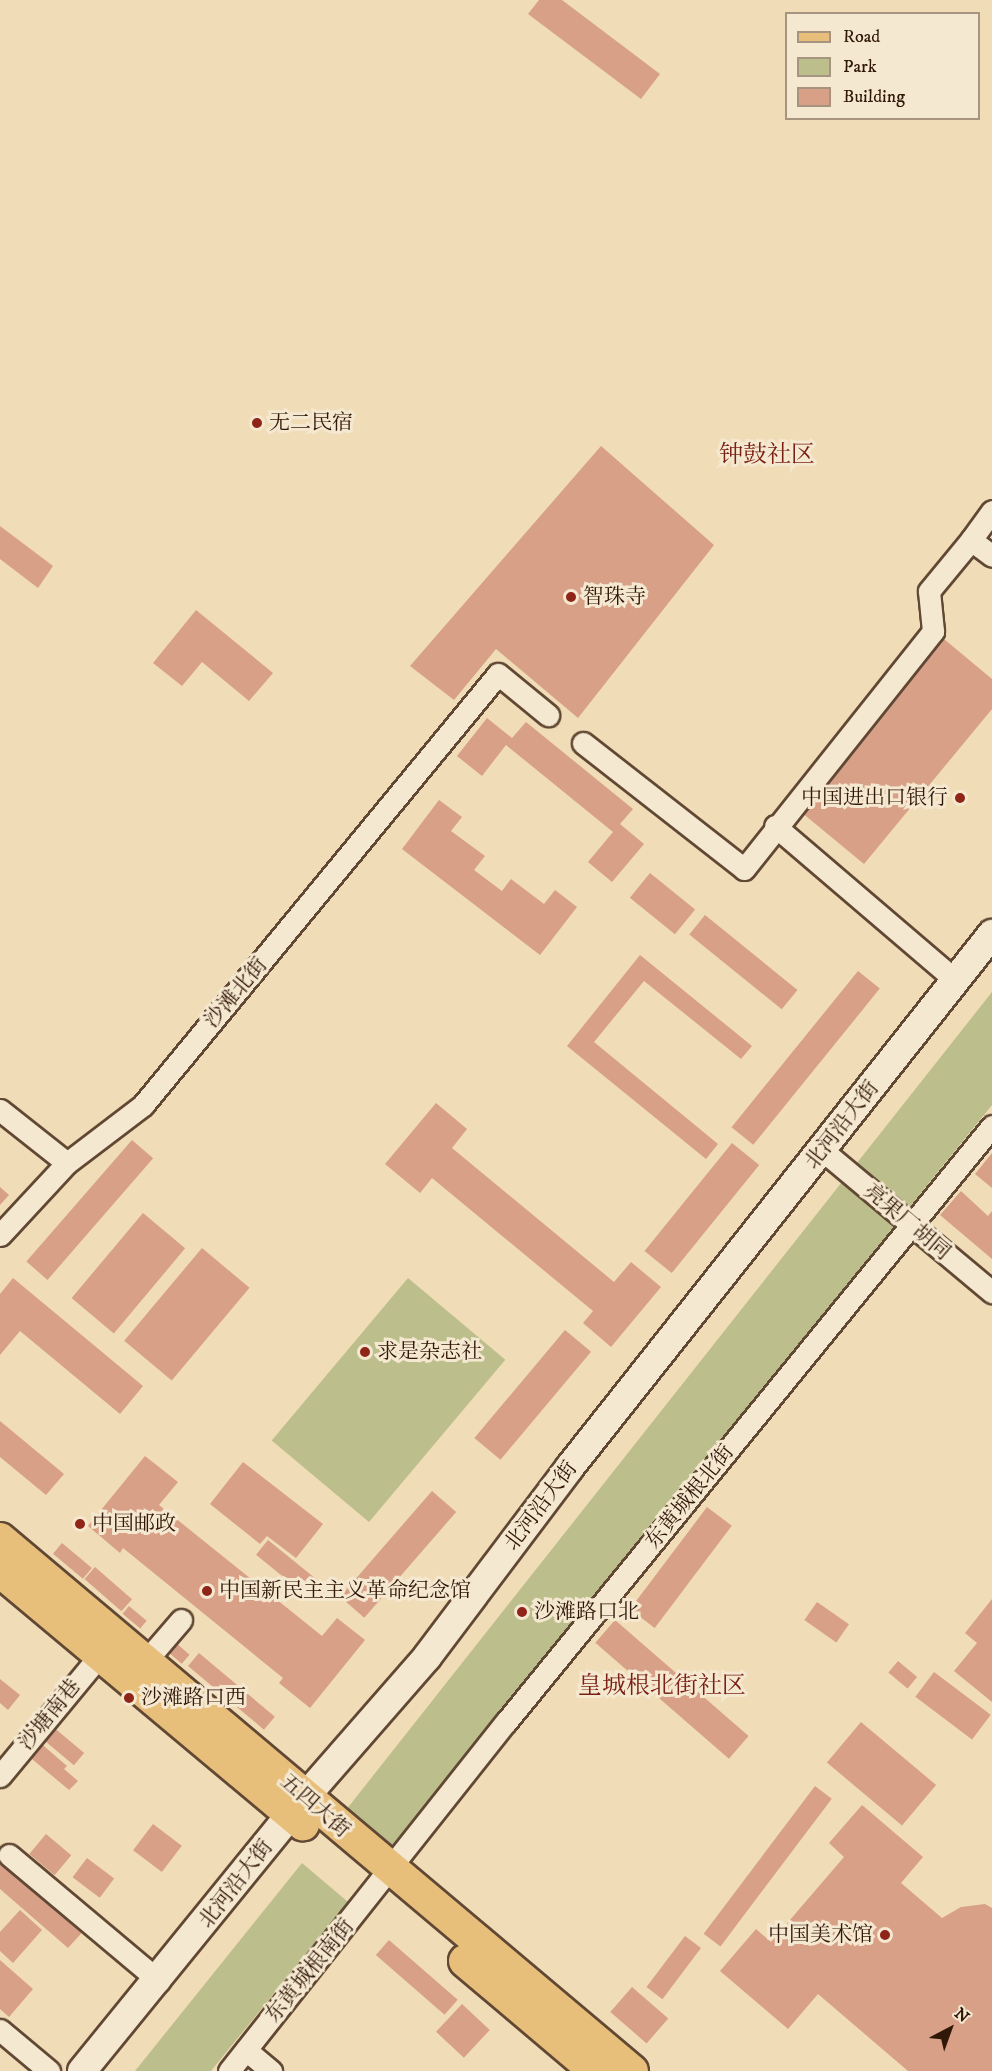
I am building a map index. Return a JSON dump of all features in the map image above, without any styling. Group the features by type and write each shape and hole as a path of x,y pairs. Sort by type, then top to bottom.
{"main road":[{"name":"北河沿大街","path":"82,2071 159,1981 298,1806 427,1657 570,1467 992,934"},
{"name":"五四大街","path":"0,1539 138,1670 298,1806 595,2071"},
{"name":"五四大街","path":"0,1571 101,1654 138,1670"},
{"name":"五四大街","path":"374,1875 632,2071"}],"street":[{"path":"583,743 744,869 775,826 933,631 929,591 972,540 992,511"},
{"path":"972,540 992,556"},
{"name":"沙滩北街","path":"0,1234 67,1163 143,1105 498,674 548,715"},
{"path":"775,826 955,980"},
{"path":"0,1110 67,1163"},
{"name":"东黄城根北街","path":"374,1875 513,1712 992,1126"},
{"name":"亮果厂胡同","path":"822,1150 911,1227 992,1292"},
{"path":"138,1670 181,1620"},
{"name":"沙塘南巷","path":"0,1776 101,1654"},
{"path":"9,1855 159,1981"},
{"name":"东黄城根南街","path":"229,2071 374,1875"},
{"path":"0,2031 49,2071"},
{"path":"246,2050 271,2071"}],"green space":[{"path":"992,992 992,1105 388,1852 342,1815"},
{"path":"408,1278 505,1360 369,1522 272,1440"},
{"path":"302,1863 348,1902 211,2071 135,2071"}],"building":[{"path":"539,0 562,0 660,74 641,99 528,14"},
{"name":"智珠寺","path":"601,446 714,545 578,718 496,649 454,700 410,666"},
{"path":"0,526 53,566 38,588 0,559"},
{"path":"196,610 273,673 249,701 202,662 182,686 153,663"},
{"path":"944,639 992,679 992,709 864,864 801,812"},
{"path":"487,718 512,738 526,722 633,809 620,824 644,844 612,882 588,862 613,832 506,745 482,776 457,756"},
{"path":"439,800 462,817 451,831 485,856 474,870 502,891 511,879 544,904 555,890 577,907 540,955 402,849"},
{"path":"650,873 695,910 675,934 630,898"},
{"path":"705,915 797,990 782,1009 689,934"},
{"path":"640,955 752,1046 741,1059 644,981 594,1042 718,1144 706,1159 567,1046"},
{"path":"858,971 880,989 753,1145 732,1127"},
{"path":"436,1103 467,1129 452,1148 614,1282 631,1262 661,1287 611,1347 583,1323 593,1311 432,1178 420,1193 385,1164"},
{"path":"132,1140 153,1158 48,1280 26,1262"},
{"path":"732,1143 759,1165 672,1273 645,1251"},
{"path":"992,1153 992,1188 975,1174"},
{"path":"0,1187 9,1195 0,1205"},
{"path":"961,1191 988,1216 992,1211 992,1259 940,1215"},
{"path":"143,1213 185,1248 114,1333 72,1298"},
{"path":"202,1248 249,1288 172,1381 124,1341"},
{"path":"13,1278 143,1386 120,1414 20,1331 0,1355 0,1294"},
{"path":"565,1330 591,1352 500,1460 474,1438"},
{"path":"0,1421 64,1474 46,1495 0,1457"},
{"path":"145,1456 178,1482 159,1505 322,1636 337,1618 365,1640 310,1708 279,1683 283,1678 123,1548 120,1553 88,1526"},
{"path":"243,1462 323,1524 296,1558 267,1536 260,1544 210,1504"},
{"path":"432,1491 456,1512 364,1618 340,1597"},
{"path":"707,1507 732,1526 655,1628 630,1609"},
{"path":"268,1540 319,1581 307,1596 256,1555"},
{"path":"62,1543 92,1568 83,1579 53,1554"},
{"path":"95,1567 132,1599 121,1611 85,1579"},
{"path":"992,1599 992,1702 954,1671 977,1643 965,1633"},
{"path":"817,1602 849,1624 836,1642 804,1620"},
{"path":"129,1606 147,1621 140,1628 123,1614"},
{"path":"615,1620 749,1736 729,1759 595,1643"},
{"path":"176,1643 190,1655 182,1664 168,1652"},
{"path":"199,1653 275,1717 264,1730 188,1666"},
{"path":"898,1661 917,1677 908,1689 888,1672"},
{"path":"934,1672 991,1715 972,1739 915,1697"},
{"path":"0,1679 20,1695 8,1710 0,1703"},
{"path":"861,1722 936,1785 902,1826 827,1763"},
{"path":"52,1726 84,1753 74,1765 42,1738"},
{"path":"37,1740 67,1766 64,1769 78,1781 69,1790 26,1754"},
{"path":"815,1786 832,1799 720,1946 704,1934"},
{"name":"中国美术馆","path":"862,1805 923,1857 901,1883 942,1918 961,1907 985,1904 992,1908 992,2071 908,2071 818,1994 788,2029 720,1971 756,1929 771,1942 844,1857 829,1843"},
{"path":"153,1824 182,1846 162,1872 133,1850"},
{"path":"46,1834 71,1855 55,1875 29,1854"},
{"path":"0,1856 87,1927 68,1948 0,1889"},
{"path":"87,1858 114,1878 100,1898 73,1877"},
{"path":"20,1910 42,1930 13,1963 0,1951 0,1932"},
{"path":"685,1936 701,1948 662,1999 646,1987"},
{"path":"389,1940 458,2000 445,2015 376,1955"},
{"path":"0,1960 33,1989 9,2017 0,2009"},
{"path":"632,1987 668,2018 647,2043 610,2012"},
{"path":"462,2004 490,2030 464,2058 436,2032"}],"place":[{"name":"无二民宿","path":"257,423"},
{"name":"智珠寺","path":"571,597"},
{"name":"中国进出口银行","path":"960,798"},
{"name":"求是杂志社","path":"365,1352"},
{"name":"中国邮政","path":"80,1524"},
{"name":"中国新民主主义革命纪念馆","path":"207,1591"},
{"name":"沙滩路口北","path":"522,1612"},
{"name":"沙滩路口西","path":"129,1698"},
{"name":"中国美术馆","path":"885,1935"}],"district":[{"name":"钟鼓社区","path":"767,456"},
{"name":"皇城根北街社区","path":"662,1687"}]}
